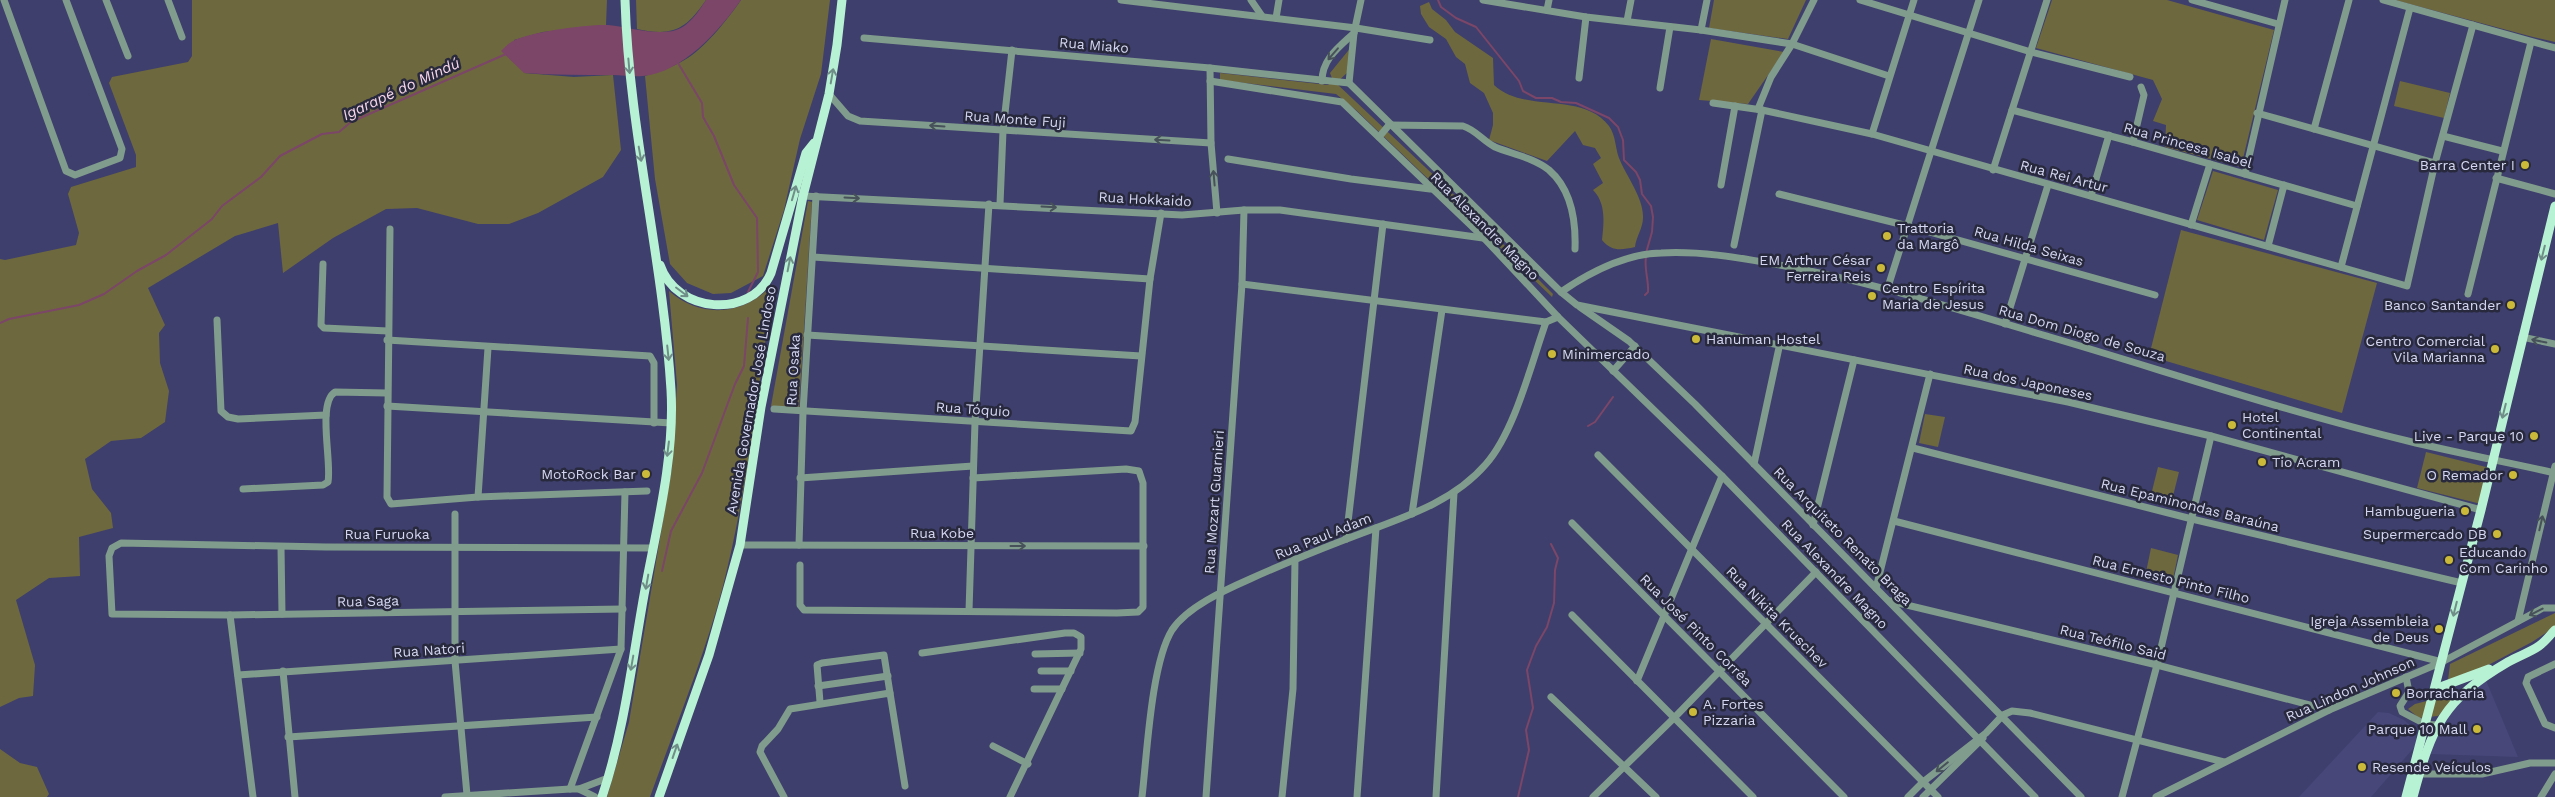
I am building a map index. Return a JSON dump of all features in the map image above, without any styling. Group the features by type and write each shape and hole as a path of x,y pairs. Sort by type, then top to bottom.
{"main road":[{"path":"602,797 619,735 653,548 671,422 668,354 656,252 632,106 624,0"},
{"name":"Avenida Governador José Lindoso","path":"659,797 709,655 740,545 761,407 803,196 829,94 842,0"},
{"path":"656,252 662,269 672,284 686,296 702,303 728,305 756,295 763,288 771,273 806,153 816,140"},
{"path":"2406,797 2481,510 2555,206"},
{"path":"2413,797 2436,725 2470,687 2508,662 2539,646 2555,630"},
{"path":"2435,689 2508,662"}],"street":[{"path":"4,0 66,171 75,175 120,158 122,149 66,0"},
{"path":"106,0 128,56"},
{"path":"168,0 182,37"},
{"path":"1121,0 1262,16 1430,40"},
{"path":"1251,0 1262,16"},
{"path":"1276,18 1279,0"},
{"path":"1349,83 1355,30 1361,0"},
{"path":"1482,0 1586,17 1701,30 1792,44 1890,76"},
{"path":"1547,10 1549,0"},
{"path":"1627,21 1631,0"},
{"path":"1701,30 1706,0"},
{"path":"1734,246 1760,110 1771,77 1792,44 1814,0"},
{"path":"1860,0 2031,52 2130,77"},
{"path":"1872,134 1914,0"},
{"path":"1887,290 1979,0"},
{"path":"1993,170 2047,0"},
{"path":"2192,0 2278,24"},
{"path":"2245,174 2257,113 2285,0"},
{"path":"2314,129 2349,0"},
{"path":"2383,0 2531,42 2555,46"},
{"path":"2341,267 2410,8"},
{"path":"1579,78 1586,17"},
{"path":"2257,113 2436,163 2473,25"},
{"path":"1660,88 1670,27"},
{"path":"1355,30 1326,61 1322,71 1322,81 1349,83 1563,294"},
{"name":"Rua Miako","path":"864,38 1210,68 1322,81"},
{"path":"2468,294 2502,151 2531,42"},
{"path":"1000,204 1003,131 1012,50"},
{"path":"1210,68 1211,143 1216,213"},
{"name":"Rua Alexandre Magno","path":"1210,81 1338,100 1484,238 1558,317 1722,476 2035,797"},
{"path":"2132,142 2144,95 2141,87"},
{"name":"Rua Monte Fuji","path":"829,94 848,116 860,121 1211,143"},
{"name":"Rua Rei Artur","path":"1713,103 1760,110 1872,134 1993,170 2407,286 2436,163"},
{"path":"1721,185 1735,106"},
{"name":"Rua Princesa Isabel","path":"2012,110 2109,135 2357,206"},
{"path":"1379,137 1390,124"},
{"path":"1390,124 1463,126 1474,130 1495,147 1548,170 1560,183 1572,211 1576,225 1575,249"},
{"path":"2091,196 2109,135"},
{"path":"2443,136 2502,151"},
{"path":"1228,159 1351,179 1430,189"},
{"path":"2191,225 2210,164"},
{"path":"2496,178 2555,194"},
{"path":"2005,324 2048,185"},
{"path":"2268,246 2284,185"},
{"name":"Rua Hilda Seixas","path":"1779,194 1908,226 2156,295"},
{"name":"Rua Hokkaido","path":"803,196 1000,204 1161,214 1280,210 1484,238"},
{"name":"Rua Osaka","path":"799,545 803,412 816,196"},
{"path":"969,611 975,422 989,204"},
{"name":"Rua Mozart Guarnieri","path":"1206,797 1242,284 1244,210"},
{"path":"807,336 1141,356 1150,280 1161,214"},
{"path":"1346,539 1376,302 1383,224"},
{"path":"390,229 387,340 387,497 391,504 478,497 647,491"},
{"name":"Rua Dom Diogo de Souza","path":"1563,294 1590,273 1629,258 1660,253 1710,254 1814,271 2005,324 2336,422 2493,460 2554,471"},
{"path":"813,257 1150,280"},
{"path":"323,264 322,324 324,328 388,331"},
{"path":"1242,284 1546,322 1558,317"},
{"name":"Rua dos Japoneses","path":"1563,294 1576,305 1780,343 1854,360 2068,402 2211,436 2481,510"},
{"name":"Rua Arquiteto Renato Braga","path":"1576,305 1635,346 2003,715 2081,797"},
{"path":"1412,514 1442,310"},
{"path":"217,320 221,411 228,418 326,415"},
{"name":"Rua Paul Adam","path":"1142,797 1158,672 1163,650 1173,629 1183,618 1220,592 1346,539 1412,514 1454,493 1487,463 1500,443 1546,322"},
{"path":"2522,337 2555,344"},
{"path":"387,340 488,348 650,356 654,363 654,423"},
{"path":"1754,464 1780,343"},
{"path":"1613,371 1635,346"},
{"path":"478,497 488,348"},
{"name":"Rua Tóquio","path":"774,409 1127,432 1133,429 1135,422 1141,356"},
{"path":"1813,525 1854,360"},
{"path":"1876,588 1913,448 1930,374"},
{"path":"243,489 323,485 328,482 326,415 330,396 335,392 387,393"},
{"path":"387,406 654,423 671,422"},
{"path":"2122,797 2157,665 2211,436"},
{"name":"Rua Epaminondas Baraúna","path":"1913,448 2192,519 2462,583"},
{"name":"Rua Nikita Kruschev","path":"1598,456 1938,797"},
{"path":"800,478 973,466"},
{"path":"800,565 800,605 804,610 1118,613 1138,612 1143,607 1143,483 1139,471 1126,469 973,478"},
{"path":"2518,622 2554,471"},
{"path":"1637,681 1664,614 1693,551 1722,476"},
{"path":"570,789 622,649 625,492"},
{"path":"1436,797 1454,493"},
{"path":"455,514 454,661 467,795"},
{"name":"Rua Ernesto Pinto Filho","path":"1894,521 2442,662"},
{"name":"Rua José Pinto Corrêa","path":"1572,523 1844,797"},
{"path":"1358,797 1376,528"},
{"name":"Rua Furuoka","path":"112,614 109,556 112,548 121,543 281,547 653,548"},
{"name":"Rua Kobe","path":"740,545 1144,546"},
{"path":"281,547 282,614"},
{"path":"1282,797 1293,689 1295,560"},
{"path":"1594,797 1816,572"},
{"name":"Rua Teófilo Said","path":"1890,601 2157,665 2330,710"},
{"name":"Rua Lindon Johnson","path":"2156,797 2330,710 2442,662 2543,608 2555,608"},
{"name":"Rua Saga","path":"112,614 230,615 623,609"},
{"path":"230,615 253,797"},
{"path":"1572,615 1753,797"},
{"path":"922,653 1074,633 1081,637 1080,652 1028,764 1010,797"},
{"path":"2539,646 2555,638"},
{"name":"Rua Natori","path":"238,674 622,649"},
{"path":"1035,654 1080,652"},
{"path":"820,702 818,665 831,661 884,655 905,786"},
{"path":"2555,664 2528,677 2526,683 2545,724 2555,728"},
{"path":"283,671 295,797"},
{"path":"1041,671 1071,671"},
{"path":"818,686 888,676"},
{"path":"2406,677 2409,692 2401,710 2410,718 2426,724 2436,725"},
{"path":"1034,689 1062,690"},
{"path":"784,797 762,757 762,746 778,729 790,709 820,702 890,693"},
{"path":"1551,697 1656,797"},
{"path":"1923,797 2003,715 2012,711 2030,713 2224,762"},
{"path":"288,737 597,717"},
{"path":"1908,797 1923,782 1980,740"},
{"path":"994,746 1028,764"},
{"path":"2419,774 2482,774 2530,763 2555,763"},
{"path":"2541,797 2555,774"},
{"path":"445,797 579,789 608,778"},
{"path":"579,789 594,797"}],"shaded area":[{"path":"192,0 607,0 606,25 543,32 514,40 524,73 574,77 613,75 621,150 603,177 538,213 509,224 478,224 417,208 386,209 333,238 283,273 278,223 235,236 148,288 165,325 159,333 160,363 169,391 165,422 141,438 111,441 85,459 92,489 111,513 113,528 79,537 80,576 49,578 16,600 35,665 33,696 19,698 0,707 0,259 5,260 76,245 79,233 68,194 71,187 136,167 136,155 109,83 112,77 188,62 192,56"},
{"path":"636,0 706,0 685,24 669,31 660,32 637,29"},
{"path":"706,0 741,0 722,24 699,48 686,59 658,73 635,76 524,73 501,51 510,43 521,38 574,27 608,25 649,31 673,31 688,23"},
{"path":"741,0 830,0 821,74 800,139 784,210 763,276 731,293 713,294 687,283 670,264 655,179 645,76 677,64 697,51 722,25"},
{"path":"1714,0 1806,0 1788,39 1709,28"},
{"path":"2052,0 2167,0 2274,30 2241,167 2165,147 2166,125 2153,121 2162,99 2153,80 2036,48"},
{"path":"2395,0 2555,0 2555,42 2533,37"},
{"path":"1429,2 1432,9 1446,20 1455,32 1493,58 1494,85 1507,94 1521,99 1569,105 1584,109 1598,115 1609,126 1619,158 1638,195 1643,210 1643,222 1635,247 1617,249 1609,247 1602,240 1602,207 1593,190 1603,183 1593,164 1601,158 1595,148 1583,145 1575,131 1547,161 1489,140 1493,125 1493,113 1484,93 1470,83 1465,64 1456,57 1446,39 1429,27 1421,14 1420,6"},
{"path":"1711,39 1784,52 1748,104 1699,100"},
{"path":"1352,46 1348,72 1336,83 1442,183 1553,294 1552,297 1356,110 1336,94 1220,80 1220,73 1328,85 1333,81 1330,73"},
{"path":"2400,81 2450,93 2444,118 2394,106"},
{"path":"2213,171 2278,190 2264,240 2197,220"},
{"path":"808,201 812,202 799,408 771,406"},
{"path":"2181,230 2377,283 2342,413 2149,356"},
{"path":"773,284 752,436 732,549 707,640 650,797 607,797 629,722 672,467 677,385 669,291 695,306 709,310 722,310 736,308 749,303 762,295"},
{"path":"1925,414 1945,417 1938,447 1919,443"},
{"path":"2426,452 2490,468 2481,504 2417,488"},
{"path":"2158,467 2179,472 2171,504 2150,499"},
{"path":"2151,548 2178,555 2172,584 2145,577"},
{"path":"2555,613 2555,627 2532,642 2454,683 2455,698 2438,716 2419,718 2408,709 2415,704 2446,696 2450,664"},
{"path":"2485,678 2518,757 2430,754 2433,740 2449,714"},
{"name":"Resende Veículos","path":"2378,712 2389,713 2404,720 2413,728 2418,743 2371,797 2299,797"},
{"path":"0,749 20,763 37,767 49,794 47,797 0,797"}],"waterway":[{"path":"1438,0 1441,7 1456,18 1476,27 1519,81 1523,91 1536,98 1552,98 1561,102 1576,103 1609,118 1618,127 1623,140 1624,160 1636,172 1640,180 1642,194 1651,206 1653,217 1652,232 1646,253"},
{"name":"Igarapé do Mindú","path":"0,323 9,319 79,305 104,294 137,271 166,255 212,219 222,206 261,177 280,156 322,134 339,132 351,122 506,54"},
{"path":"678,63 702,103 703,117 714,136 734,185 757,218 758,272 748,292"},
{"path":"1645,295 1648,292 1646,257"},
{"path":"662,571 671,531 702,473 735,384 744,366 748,318"},
{"path":"1588,426 1595,422 1613,397"},
{"path":"1518,797 1529,750 1526,730 1533,708 1527,670 1536,646 1547,627 1554,603 1555,570 1558,558 1551,544"}],"place":[{"name":"Barra Center I","path":"2525,165"},
{"name":"Trattoria da Margô","path":"1887,236"},
{"name":"EM Arthur César Ferreira Reis","path":"1881,268"},
{"name":"Centro Espírita Maria de Jesus","path":"1872,296"},
{"name":"Banco Santander","path":"2511,305"},
{"name":"Hanuman Hostel","path":"1696,339"},
{"name":"Centro Comercial Vila Marianna","path":"2495,349"},
{"name":"Minimercado","path":"1552,354"},
{"name":"Hotel Continental","path":"2232,425"},
{"name":"Live - Parque 10","path":"2534,436"},
{"name":"Tio Acram","path":"2262,462"},
{"name":"MotoRock Bar","path":"646,474"},
{"name":"O Remador","path":"2513,475"},
{"name":"Hambugueria","path":"2465,511"},
{"name":"Supermercado DB","path":"2497,534"},
{"name":"Educando Com Carinho","path":"2449,560"},
{"name":"Igreja Assembleia de Deus","path":"2439,629"},
{"name":"Borracharia","path":"2396,693"},
{"name":"A. Fortes Pizzaria","path":"1693,712"},
{"name":"Parque 10 Mall","path":"2477,729"},
{"name":"Resende Veículos","path":"2362,767"}]}
